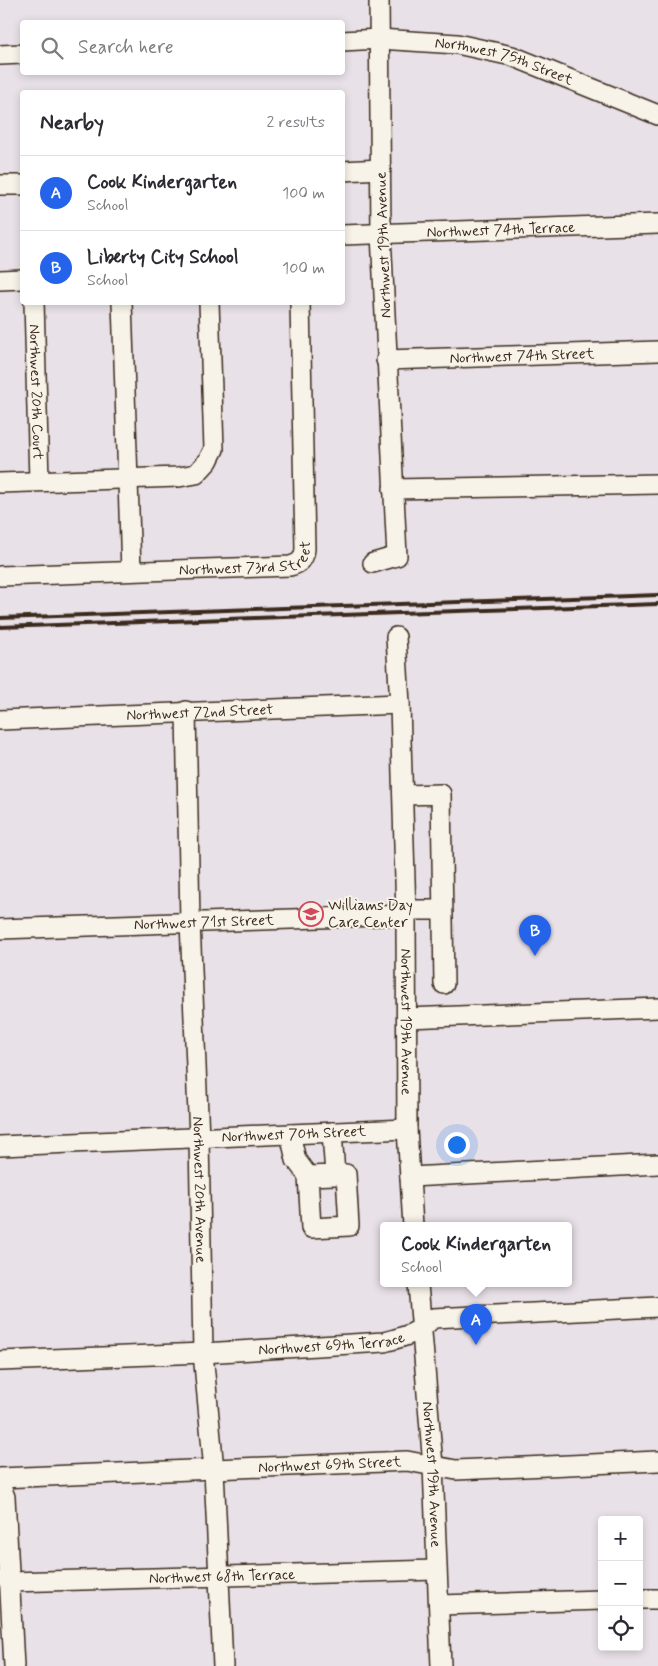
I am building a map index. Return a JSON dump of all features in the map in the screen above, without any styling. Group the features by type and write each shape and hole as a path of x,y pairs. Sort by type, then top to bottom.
{"street":[{"name":"Northwest 19th Avenue","path":"379,0 381,234 393,489"},
{"name":"Northwest 75th Street","path":"345,41 379,39 458,44 512,56 658,115"},
{"path":"0,55 20,54"},
{"path":"345,171 381,169"},
{"path":"0,185 20,185"},
{"name":"Northwest 74th Terrace","path":"345,236 658,224"},
{"path":"0,280 20,279"},
{"name":"Northwest 20th Court","path":"34,305 39,481"},
{"path":"122,305 131,571"},
{"path":"0,482 196,474 208,461 214,449 209,305"},
{"name":"Northwest 73rd Street","path":"0,576 290,566 296,565 304,558 300,305"},
{"name":"Northwest 74th Street","path":"386,360 658,351"},
{"path":"373,563 397,556 393,489 658,484"},
{"name":"Northwest 19th Avenue","path":"396,637 403,795 408,1129 413,1222"},
{"name":"Northwest 72nd Street","path":"0,720 400,704"},
{"name":"Northwest 20th Avenue","path":"186,712 190,922 199,1138 203,1353 214,1470 223,1666"},
{"path":"403,795 441,794 444,984"},
{"name":"Northwest 71st Street","path":"0,929 442,910"},
{"path":"407,1018 658,1008"},
{"name":"Northwest 70th Street","path":"0,1146 408,1129"},
{"path":"332,1132 335,1175"},
{"path":"290,1134 296,1160 308,1176 310,1228 349,1226 346,1174 308,1176"},
{"path":"410,1177 658,1164"},
{"name":"Northwest 19th Avenue","path":"418,1287 433,1466 441,1666"},
{"name":"Northwest 69th Terrace","path":"0,1361 203,1353 384,1342 408,1336 422,1329 433,1318 658,1307"},
{"name":"Northwest 69th Street","path":"0,1478 407,1461 456,1470 658,1461"},
{"path":"0,1485 6,1497 10,1582 6,1639 14,1666"},
{"name":"Northwest 68th Terrace","path":"10,1582 436,1570"},
{"path":"643,1599 658,1599"},
{"path":"439,1605 598,1600"}],"railway":[{"path":"0,618 658,595"},
{"path":"0,627 658,604"}],"place":[{"name":"Williams Day Care Center","path":"311,914"},
{"name":"Liberty City School","path":"535,956"},
{"name":"Cook Kindergarten","path":"476,1345"}]}
